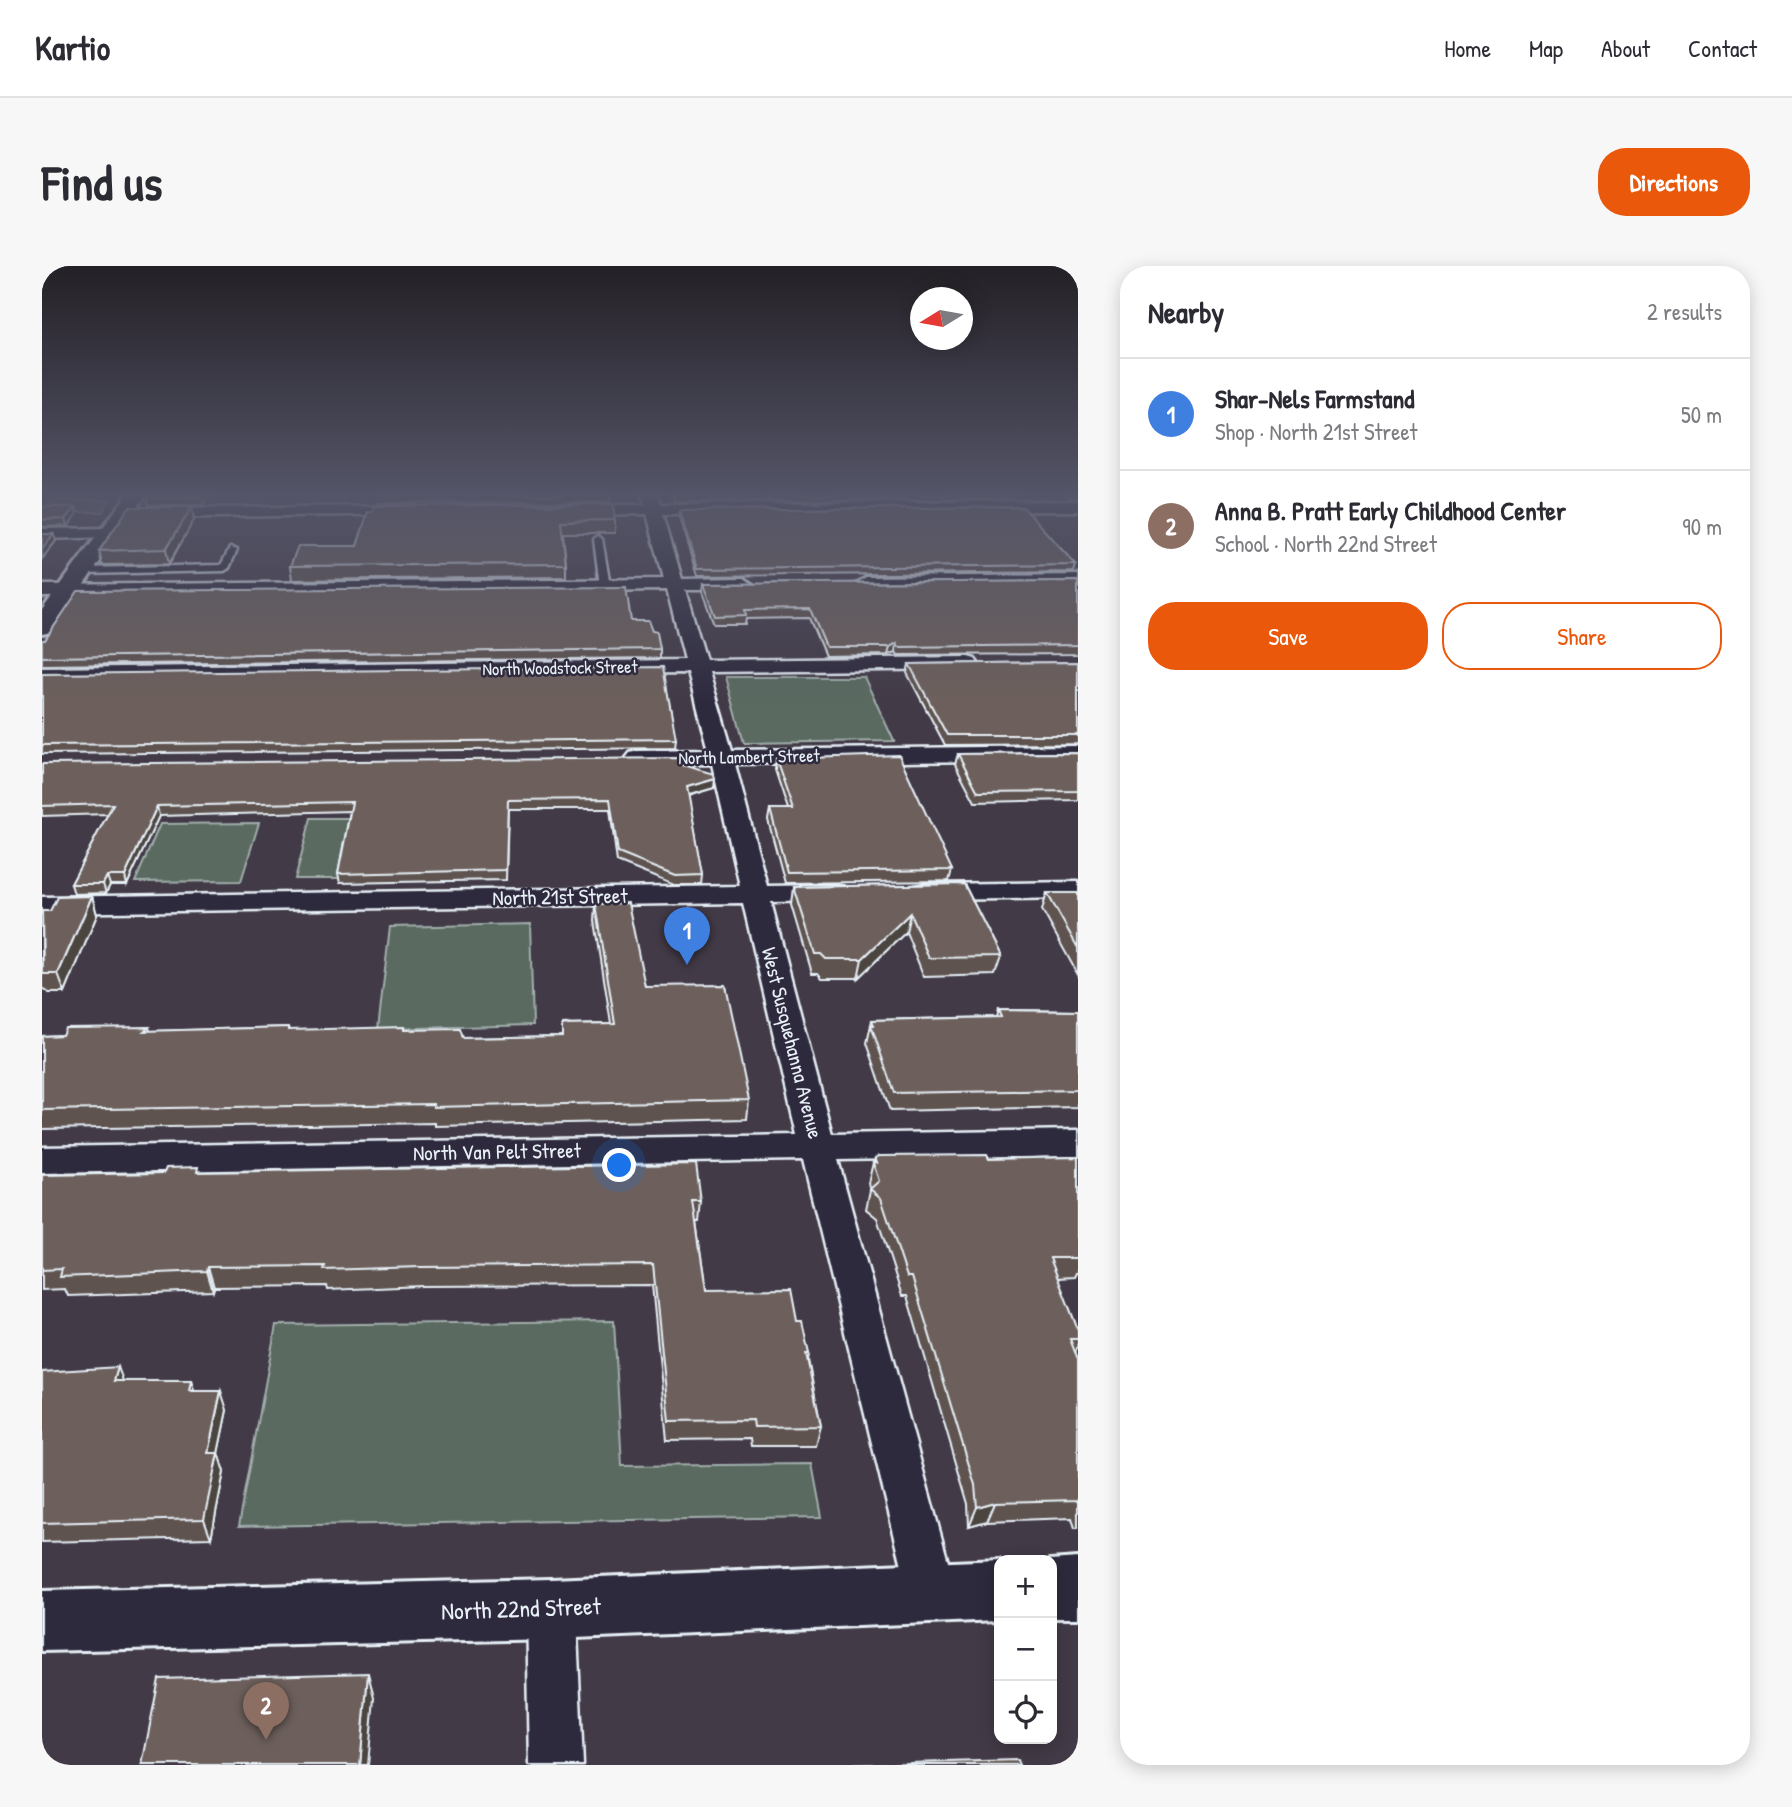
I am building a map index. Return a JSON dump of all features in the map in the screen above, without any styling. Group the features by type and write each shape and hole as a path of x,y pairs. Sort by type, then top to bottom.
{"main road":[{"path":"42,627 86,565"},
{"path":"1057,1589 1078,1588"},
{"name":"North 22nd Street","path":"42,1621 551,1609 994,1590"}],"street":[{"name":"West Susquehanna Avenue","path":"669,565 722,758 817,1146 932,1591"},
{"path":"842,583 1078,581"},
{"path":"42,591 758,584"},
{"name":"North Woodstock Street","path":"42,674 982,663"},
{"name":"North Lambert Street","path":"611,759 1078,753"},
{"path":"903,892 1078,890"},
{"name":"North 21st Street","path":"42,905 862,893"},
{"name":"North Van Pelt Street","path":"42,1160 1078,1143"},
{"path":"551,1609 556,1765"}],"lane":[{"path":"82,570 224,568 226,565"},
{"path":"602,565 605,586"}],"green space":[{"path":"726,677 864,677 894,741 744,743"},
{"path":"311,818 352,818 339,879 295,879"},
{"path":"259,823 241,881 135,882 160,824"},
{"path":"530,924 533,1025 378,1029 390,927"},
{"path":"614,1321 622,1466 812,1464 822,1517 239,1526 276,1325"}],"building":[{"path":"290,565 434,565 290,566"},
{"path":"696,565 1076,565 697,569"},
{"path":"1078,581 1078,645 899,647 897,643 890,647 826,647 810,609 745,610 746,615 715,616 703,584"},
{"path":"626,587 631,621 648,621 652,631 657,632 660,649 42,657 42,640 45,640 78,591"},
{"path":"1078,662 1078,735 947,735 909,664"},
{"path":"663,667 676,739 42,745 42,674"},
{"path":"1078,753 1078,791 978,792 958,754"},
{"path":"899,755 952,870 787,872 770,809 793,809 776,759"},
{"path":"679,758 682,765 714,774 715,779 687,787 703,875 675,876 618,853 610,799 508,800 506,870 338,874 352,802 157,806 125,876 107,876 103,884 71,884 113,804 42,806 42,764"},
{"path":"964,884 1001,957 929,958 910,913 862,959 826,959 821,954 815,954 794,887"},
{"path":"1047,893 1078,893 1078,948"},
{"path":"92,896 58,974 43,974 42,911 50,911 57,897"},
{"path":"628,903 645,986 725,985 749,1100 433,1107 433,1104 42,1110 42,1036 62,1035 65,1028 149,1027 144,1031 404,1027 404,1030 460,1029 463,1038 562,1036 562,1025 615,1024 596,904"},
{"path":"998,1010 1078,1011 1078,1090 894,1093 871,1025 874,1025 872,1020 1001,1017"},
{"path":"987,1155 989,1159 1078,1157 1078,1258 1050,1258 1078,1330 1078,1339 1070,1339 1078,1360 1078,1500 995,1502 977,1507 975,1485 912,1277 907,1277 881,1198 870,1189 879,1181 873,1163 877,1163 875,1158 879,1156"},
{"path":"696,1164 701,1202 693,1202 706,1290 791,1289 797,1321 802,1321 821,1426 754,1427 753,1420 669,1421 653,1265 324,1270 325,1266 208,1267 207,1271 60,1277 62,1269 42,1270 42,1175 164,1173 166,1168 198,1167 197,1172"},
{"path":"118,1367 114,1381 191,1381 189,1391 221,1391 208,1453 218,1453 204,1519 42,1523 42,1372"},
{"path":"368,1673 360,1765 142,1765 159,1679"},
{"path":"1017,1760 1019,1765 839,1765"}],"place":[{"name":"Shar-Nels Farmstand","path":"687,965"},
{"name":"Anna B. Pratt Early Childhood Center","path":"266,1740"}]}
